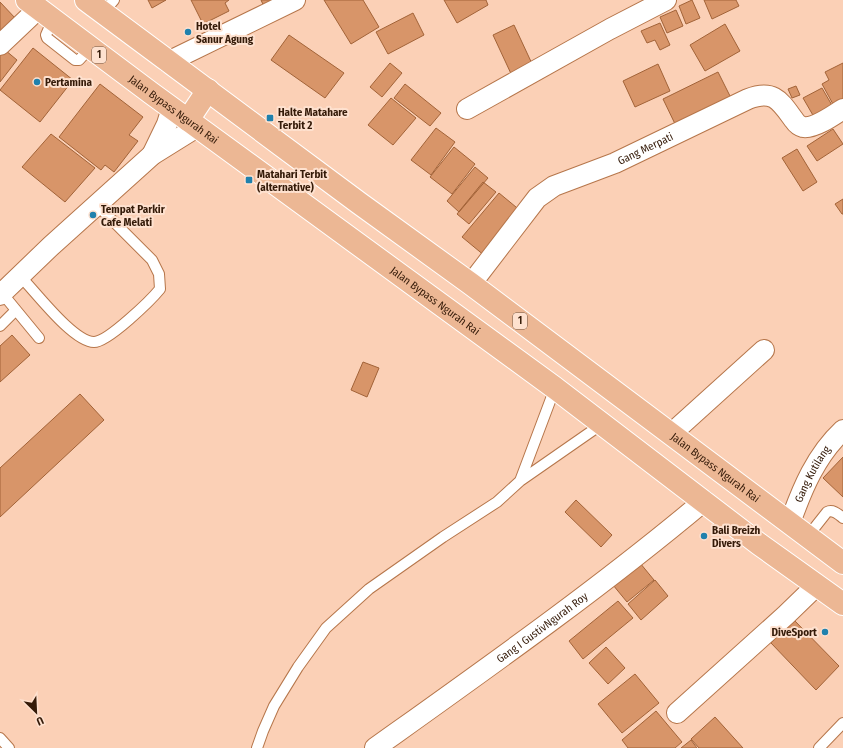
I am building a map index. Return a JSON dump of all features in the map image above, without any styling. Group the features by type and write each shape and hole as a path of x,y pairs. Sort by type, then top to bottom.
{"highway":[{"name":"Jalan Bypass Ngurah Rai","path":"86,0 109,7 168,62 470,284 843,563"},
{"name":"Jalan Bypass Ngurah Rai","path":"39,9 186,119 555,388 759,544 843,604"},
{"path":"186,119 208,90"}],"street":[{"path":"168,62 295,0"},
{"path":"467,109 610,29 666,0"},
{"path":"0,45 39,9"},
{"name":"Gang Merpati","path":"470,284 537,198 554,186 615,163 748,99 762,95 776,98 797,124 804,127 815,125 843,110"},
{"path":"152,155 167,124 186,119"},
{"path":"1,294 152,155 186,119"},
{"path":"671,434 764,350"},
{"name":"Gang Kutilang","path":"790,523 800,494 820,456 835,437 843,430"},
{"name":"Gang I GustivNgurah Roy","path":"375,748 514,649 664,534 704,501"},
{"path":"677,713 786,615 817,585"}],"lane":[{"path":"20,276 71,330 83,339 95,342 108,336 149,302 160,289 159,274 152,260 97,205"},
{"path":"1,294 39,338"},
{"path":"0,326 16,310"},
{"path":"520,481 555,388"},
{"path":"257,748 274,706 298,667 326,628 369,588 497,502 520,481 602,424"},
{"path":"808,536 830,510 834,511 843,518"},
{"path":"819,748 843,723"},
{"path":"0,738 9,748"}],"building":[{"path":"148,0 166,0 152,8"},
{"path":"191,0 229,0 225,3 229,11 203,24"},
{"path":"261,0 288,0 266,11"},
{"path":"324,0 363,0 379,27 351,44"},
{"path":"444,0 486,0 488,5 457,23"},
{"path":"692,0 700,18 686,24 679,6"},
{"path":"704,0 736,0 739,6 712,19"},
{"path":"0,2 16,19 0,35"},
{"path":"676,10 683,26 667,33 660,17"},
{"path":"413,13 424,35 388,54 376,32"},
{"path":"660,23 670,45 660,50 655,40 647,43 641,31"},
{"path":"725,24 740,51 705,71 690,45"},
{"path":"514,25 534,68 513,78 493,35"},
{"path":"289,35 344,73 325,98 271,60"},
{"path":"33,48 73,80 40,122 0,90"},
{"path":"5,50 17,60 0,82 0,56"},
{"path":"390,63 402,73 382,97 370,87"},
{"path":"843,63 843,101 834,106 822,84 829,80 825,72"},
{"path":"658,64 670,91 635,107 623,81"},
{"path":"718,72 732,100 677,128 663,99"},
{"path":"100,84 143,117 129,135 138,141 114,172 105,165 101,170 59,137"},
{"path":"405,84 441,113 430,126 394,98"},
{"path":"796,86 800,95 792,98 788,89"},
{"path":"822,88 833,107 814,117 803,98"},
{"path":"391,98 416,118 393,145 368,125"},
{"path":"436,128 455,142 431,175 411,160"},
{"path":"833,129 843,144 817,161 807,146"},
{"path":"51,134 95,168 65,202 22,167"},
{"path":"454,147 475,164 452,194 430,177"},
{"path":"797,149 817,182 803,191 782,158"},
{"path":"475,167 488,178 459,212 447,201"},
{"path":"483,182 496,192 469,224 457,214"},
{"path":"499,193 522,212 485,256 462,237"},
{"path":"843,199 843,214 842,214 835,204"},
{"path":"12,335 30,355 0,382 0,346"},
{"path":"363,362 379,368 367,397 351,390"},
{"path":"80,394 104,420 0,517 0,468"},
{"path":"843,457 843,497 823,478"},
{"path":"576,500 612,535 601,547 565,512"},
{"path":"640,563 654,580 627,602 613,585"},
{"path":"655,580 668,596 641,620 628,604"},
{"path":"618,601 633,618 583,659 569,641"},
{"path":"794,620 839,666 816,690 771,643"},
{"path":"606,647 625,668 608,684 589,663"},
{"path":"635,674 659,703 622,733 598,704"},
{"path":"656,711 682,742 675,748 628,748 622,740"},
{"path":"715,717 743,748 699,748 691,739"},
{"path":"691,740 697,748 681,748"}],"place":[{"name":"Hotel Sanur Agung","path":"188,32"},
{"name":"Pertamina","path":"37,82"},
{"name":"Halte Matahare Terbit 2","path":"270,118"},
{"name":"Matahari Terbit (alternative)","path":"249,180"},
{"name":"Tempat Parkir Cafe Melati","path":"93,215"},
{"name":"Bali Breizh Divers","path":"704,536"},
{"name":"DiveSport","path":"825,632"}]}
